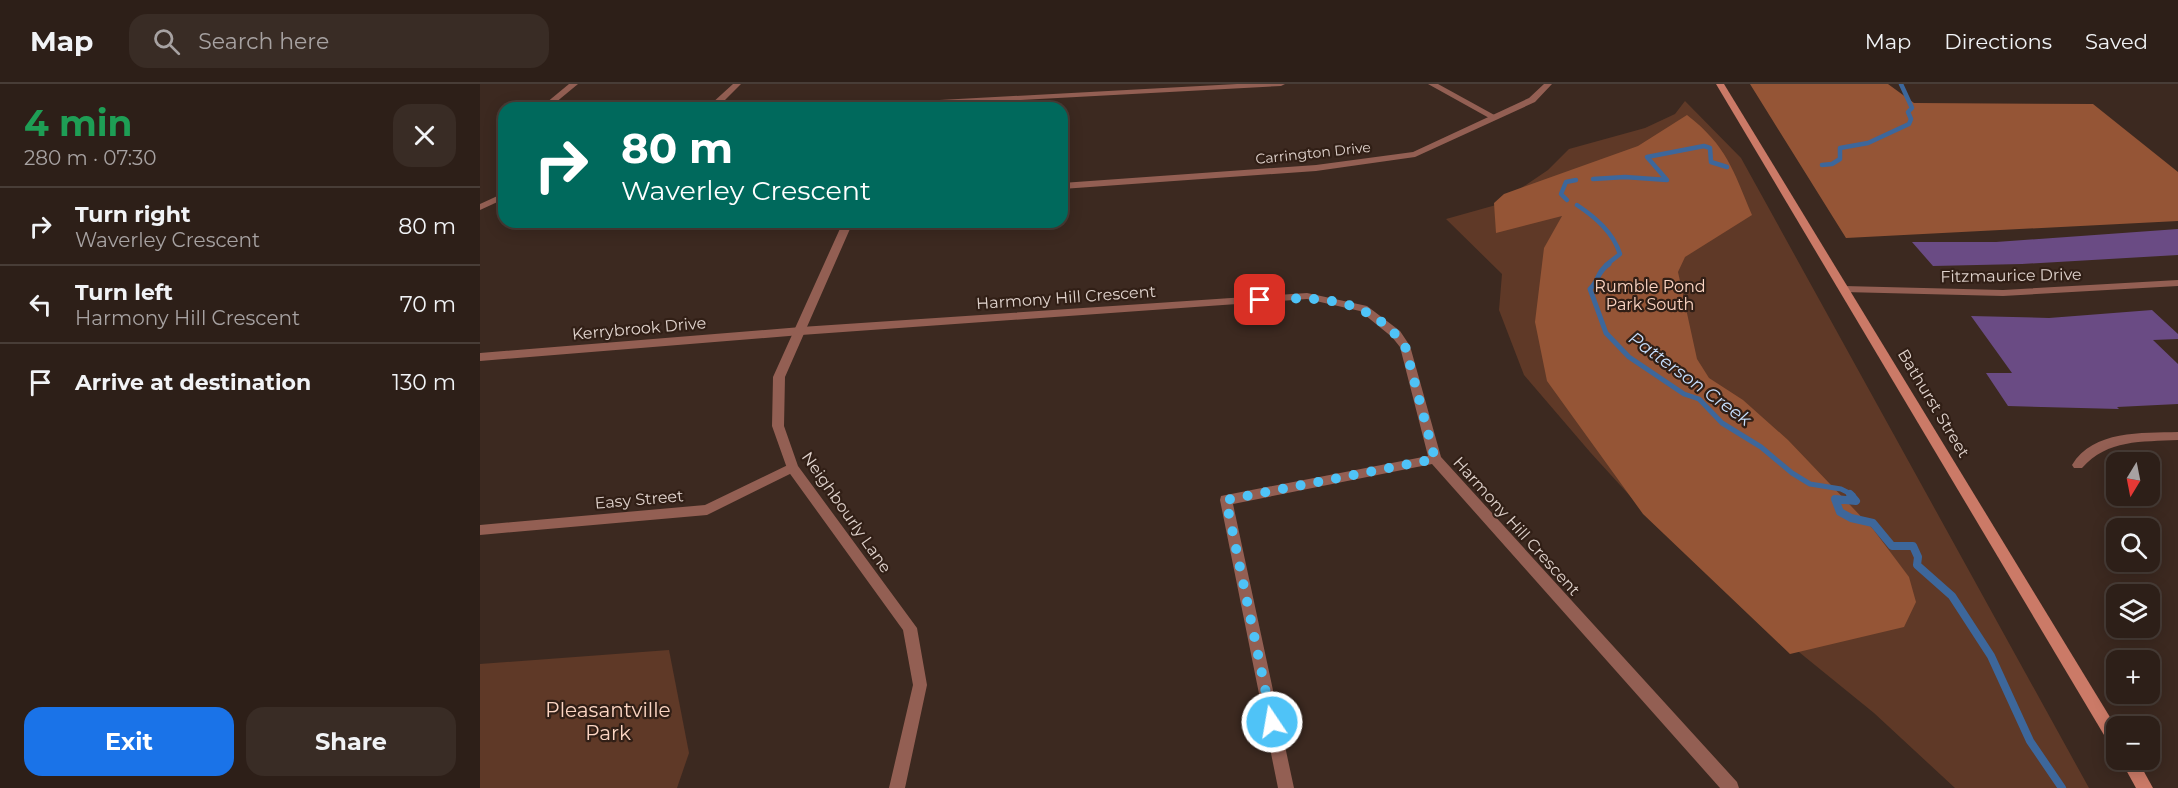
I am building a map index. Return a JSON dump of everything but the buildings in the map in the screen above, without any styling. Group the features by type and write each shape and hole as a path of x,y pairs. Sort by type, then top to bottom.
{"main road":[{"name":"Bathurst Street","path":"1720,84 2106,724"},
{"path":"2134,770 2145,788"}],"street":[{"path":"552,102 574,84"},
{"path":"718,102 737,84"},
{"path":"942,102 1281,84"},
{"path":"1432,84 1494,117"},
{"name":"Carrington Drive","path":"1068,186 1316,168 1414,154 1532,100 1548,84"},
{"path":"480,207 498,199"},
{"name":"Neighbourly Lane","path":"845,228 779,377 778,426 792,468 910,628 920,685 897,788"},
{"name":"Fitzmaurice Drive","path":"1844,289 2003,293 2178,283"},
{"name":"Harmony Hill Crescent","path":"801,331 1307,297 1363,308 1396,334 1405,346 1435,459 1731,788"},
{"name":"Kerrybrook Drive","path":"480,357 801,331"},
{"path":"2078,465 2087,451 2122,439 2178,436"},
{"path":"1286,788 1226,500 1435,459"},
{"name":"Easy Street","path":"480,530 707,510 792,468"}],"green space":[{"path":"1750,84 1888,84 1914,103 2093,104 2178,172 2178,221 1846,238"},
{"name":"Rumble Pond Park South","path":"1685,101 1741,158 2089,788 1955,788 1874,713 1794,648 1661,530 1524,375 1499,310 1502,274 1446,219 1496,205 1548,170 1569,149 1645,128 1675,114"},
{"path":"1687,115 1720,148 1734,172 1752,215 1685,257 1678,272 1697,359 1709,378 1743,400 1788,440 1873,529 1909,577 1916,602 1904,627 1790,654 1643,514 1547,381 1535,322 1544,248 1562,216 1496,233 1494,203 1504,194 1638,146"},
{"name":"Pleasantville Park","path":"669,650 689,753 677,788 480,788 480,664"}],"waterway":[{"name":"Patterson Creek","path":"1822,165 1832,164 1840,159 1840,148 1868,143 1909,124 1911,119 1908,112 1912,108 1901,84"},
{"name":"Patterson Creek","path":"1593,179 1625,177 1667,180 1647,157 1704,146 1710,148 1711,162 1727,167"},
{"name":"Patterson Creek","path":"1567,200 1561,194 1566,182 1576,180"},
{"name":"Patterson Creek","path":"1577,205 1603,226 1617,246 1620,254 1606,265"},
{"name":"Patterson Creek","path":"1609,264 1602,270 1590,289 1606,333 1629,357 1684,394 1699,399 1722,423 1761,447 1792,473 1810,484 1841,489 1853,495"},
{"name":"Patterson Creek","path":"1850,494 1856,501 1835,499 1840,512 1851,518 1873,523 1892,546 1913,546 1918,557 1917,565 1952,596 1991,656 2030,741 2062,788"}],"route":[{"path":"1260,300 1307,297 1363,308 1396,334 1405,346 1435,459 1226,500 1272,722"}]}
